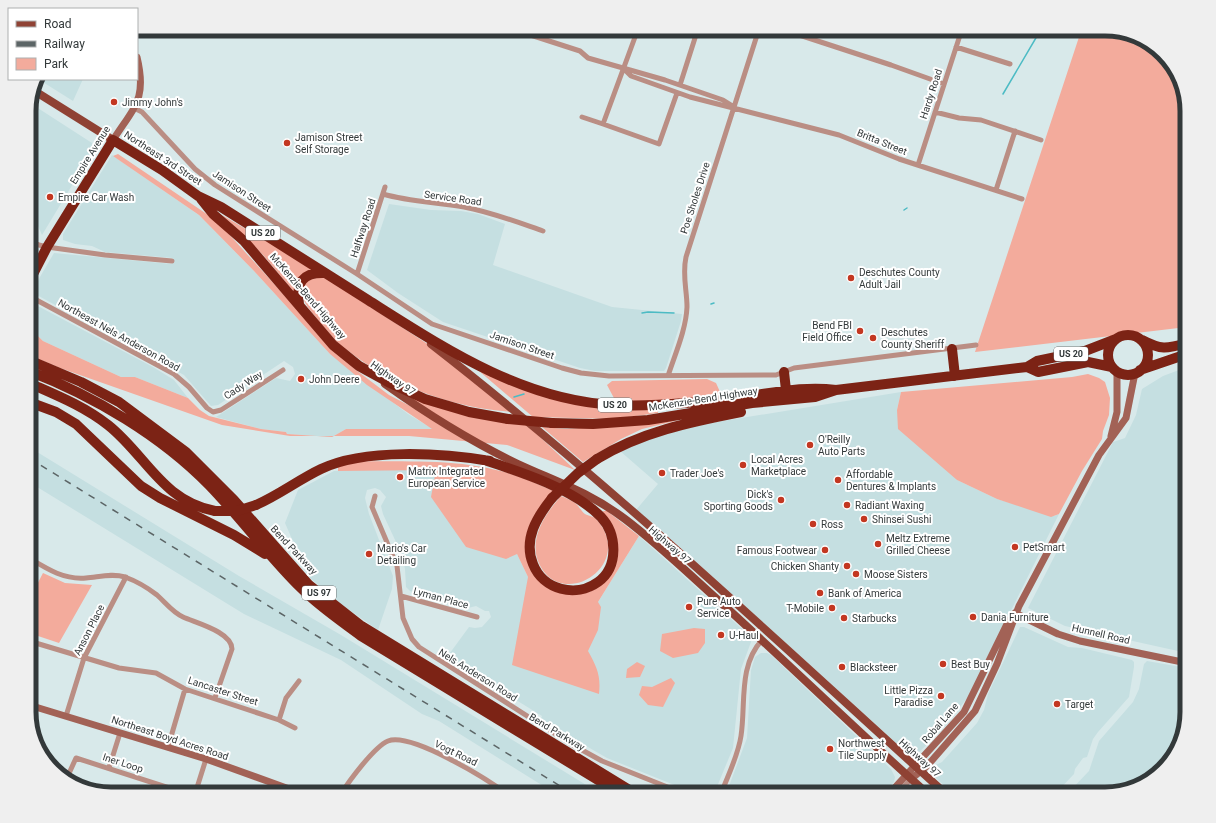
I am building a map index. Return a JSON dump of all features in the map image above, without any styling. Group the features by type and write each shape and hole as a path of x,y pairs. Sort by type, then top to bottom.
{"highway":[{"name":"Northeast 3rd Street","path":"114,140 162,170 198,196"},
{"name":"Empire Avenue","path":"36,268 47,247 114,140"},
{"name":"McKenzie-Bend Highway","path":"198,196 221,207 410,327 471,362 502,377 554,396 585,402 632,406 676,404 815,387 836,390"},
{"name":"McKenzie-Bend Highway","path":"198,196 213,214 244,241 333,345 359,366 390,383 426,399 469,412 508,419 552,423 593,424 630,422 752,403 815,397 836,390 1027,367 1037,361 1085,351 1116,339"},
{"path":"298,304 298,287 304,279 310,274 325,273"},
{"path":"1180,345 1165,349 1153,346 1128,335 1116,339 1109,349 1108,356 1115,369 1129,374 1180,357"},
{"path":"1137,372 1144,365 1147,352 1141,340"},
{"path":"952,349 955,376"},
{"name":"McKenzie-Bend Highway","path":"1027,367 1038,372 1088,362 1115,369"},
{"name":"Bend Parkway","path":"36,363 81,382 119,402 186,452 229,495 309,584 360,625 625,787"},
{"path":"784,372 786,390"},
{"name":"Bend Parkway","path":"36,374 119,416 174,453 209,486 302,589 329,613 361,636 610,787"},
{"path":"36,386 76,405 107,424 125,440 165,485 176,495 196,507 215,512 237,511 256,505 321,469 350,459 367,456 401,455 484,460 512,465 542,474"},
{"path":"484,460 554,486 588,506 601,517 610,530 614,545 613,554 611,563 604,577 589,588 569,590 555,587 543,580 533,566 529,549 533,529 543,510 552,498 578,472 597,459 630,441 667,428 815,397"},
{"path":"36,405 56,412 76,424 142,486 160,498 234,535 275,560"}],"main road":[{"name":"Empire Avenue","path":"114,140 140,97 142,87 138,63"},
{"name":"Northeast 3rd Street","path":"38,93 114,140"},
{"name":"Highway 97","path":"410,327 516,410 660,534 938,787"},
{"name":"Highway 97","path":"359,366 410,402 471,439 582,492 624,519 762,640 920,787"},
{"name":"Robal Lane","path":"1110,438 1116,412 1115,369"},
{"name":"Robal Lane","path":"897,787 954,736 974,711 996,664 1013,623 1015,614 1099,455 1110,438 1123,425 1137,372"},
{"path":"701,585 727,603 761,633 768,633"},
{"name":"Hunnell Road","path":"1015,614 1058,634 1080,641 1180,662"},
{"name":"Northeast Boyd Acres Road","path":"36,707 206,759 284,787"}],"street":[{"name":"Britta Street","path":"535,36 580,51 588,58 680,85 723,100 733,107"},
{"path":"603,124 636,36"},
{"path":"680,85 695,38 694,36"},
{"name":"Poe Sholes Drive","path":"668,376 686,318 687,306 683,276 686,257 757,36"},
{"path":"802,36 944,84"},
{"name":"Hardy Road","path":"918,165 960,36"},
{"path":"956,47 1010,64"},
{"name":"Britta Street","path":"624,69 631,76 677,93 838,135 918,165 1022,199"},
{"path":"582,117 659,144 677,93"},
{"name":"Jamison Street","path":"134,108 142,112 195,169 209,181 357,274 432,324 562,368 595,376 776,375 794,368 976,346"},
{"path":"935,112 958,118 981,120 1041,140"},
{"path":"996,190 1015,131"},
{"name":"Halfway Road","path":"357,274 385,187"},
{"name":"Service Road","path":"383,194 409,201 453,205 479,210 543,231"},
{"path":"36,244 47,247 105,255 172,261"},
{"name":"Northeast Nels Anderson Road","path":"36,300 174,374 189,387 206,408 213,412"},
{"name":"Cady Way","path":"213,412 221,410 283,370"},
{"name":"Nels Anderson Road","path":"375,496 372,507 397,566 403,618 412,639 428,654 571,744 602,761 667,787"},
{"path":"36,562 56,574 66,577 86,578 116,575 126,578 157,596 177,614 202,624 228,639 232,643 232,648 215,698"},
{"name":"Anson Place","path":"66,716 84,658 126,578"},
{"name":"Lyman Place","path":"400,596 477,617"},
{"path":"724,787 738,752 741,737 744,684 748,664 752,652 762,640"},
{"name":"Lancaster Street","path":"36,643 119,668 156,673 185,689 279,720 295,728"},
{"path":"279,720 286,698 299,681"},
{"path":"168,747 185,689"},
{"path":"109,768 120,733"},
{"name":"Vogt Road","path":"347,787 371,756 386,742 392,740 401,740 430,751 485,778 497,787"},
{"name":"Iner Loop","path":"69,774 76,758 167,787"},
{"path":"197,787 206,759"},
{"name":"Robal Lane","path":"902,787 909,777"}],"shaded area":[{"path":"43,80 83,80 73,101 42,82"},
{"path":"36,107 92,143 94,149 42,235 36,222"},
{"path":"112,155 199,215 254,271 330,354 408,414 433,429 346,429 332,437 287,434 286,432 261,429 216,417 276,378 290,381 295,374 293,367 284,361 218,405 211,406 184,375 36,295 36,285 54,253 172,264 173,258 105,252 92,246 75,244 63,240 63,234"},
{"path":"389,204 431,210 461,211 478,214 505,224 493,265 612,307 682,314 666,368 664,371 595,371 580,368 443,322 398,293 367,270"},
{"path":"36,305 153,367 174,380 188,398 135,377 121,377 43,341 36,334"},
{"path":"1180,370 1180,651 1065,626 1028,608 1113,442 1125,438 1136,415 1142,389 1163,376"},
{"path":"901,392 897,410 957,480 997,499 1054,516 1059,514 968,697 942,730 915,756 908,754 681,548 636,510 658,484 620,451 668,430"},
{"path":"36,451 239,576 341,635 590,787 545,787 439,721 422,714 341,660 244,614 36,486"},
{"path":"371,469 436,470 466,547 517,554 528,577 595,607 639,536 751,637 751,642 741,669 733,748 717,787 680,787 607,758 555,728 540,722 542,716 447,657 469,627 482,627 491,617 489,611 485,611 476,606 468,608 455,601 454,604 410,591 406,587 405,569 402,555 383,514 381,506 386,497 380,490 375,488 367,490 365,498 369,514 393,576 392,589 378,630 335,600 308,576 285,523 298,490 334,471"},
{"path":"1020,627 1024,627 1068,647 1082,648 1132,660 1134,662 1129,697 1098,732 1093,739 1087,757 1083,758 1075,769 1074,774 1062,787 946,787 934,776 934,766 942,762 977,723 984,710 988,694"},
{"path":"761,653 771,655 891,769 895,777 894,782 889,787 729,787 747,738 751,670 755,657"},
{"path":"1147,661 1180,667 1179,722 1174,741 1170,749 1161,761 1147,774 1129,783 1120,786 1074,787 1089,771 1099,741 1133,702 1139,689 1144,664"}],"green space":[{"path":"1079,36 1120,37 1138,44 1154,55 1167,69 1174,82 1179,101 1180,328 975,352"},
{"path":"118,154 217,221 333,349 356,370 389,395 414,408 389,388 523,421 575,470 507,445 409,436 334,436 346,429 432,429 367,385 330,354 254,271 199,215 113,156"},
{"path":"222,215 314,269 294,292 263,255"},
{"path":"323,276 426,343 465,371 512,412 471,406 430,395 391,378 372,368 355,356 336,341 311,311 303,297 302,292 305,281"},
{"path":"36,334 43,341 121,377 135,377 188,398 200,410 209,416 261,429 286,432 287,434 317,436 290,436 222,425 60,368 36,358"},
{"path":"479,371 539,394 653,409 658,410 658,413 614,419 533,417"},
{"path":"1088,374 1105,382 1110,398 1109,415 1103,431 1102,439 1082,471 1059,514 1051,517 997,499 957,480 898,429 897,410 901,392 1072,377"},
{"path":"707,379 716,383 721,394 668,400 615,400 607,385 612,381"},
{"path":"679,420 642,429 621,439 583,462 542,427 567,429"},
{"path":"359,461 428,462 479,466 511,474 554,491 531,522 537,579 572,591 581,593 590,592 606,579 615,566 603,511 607,511 639,536 598,602 601,607 598,630 588,651 598,672 599,694 512,665 528,577 517,554 506,559 466,547 431,497 436,470 338,471 338,465"},
{"path":"561,496 576,504 585,514 596,519 606,536 608,552 602,566 591,577 577,583 562,583 548,576 538,561 536,552 537,534 540,526"},
{"path":"43,573 65,583 92,585 59,643 36,635 36,586"},
{"path":"694,628 705,629 705,643 698,653 673,658 660,651 662,634"},
{"path":"637,662 645,666 640,677 626,678 627,669"},
{"path":"671,678 675,683 663,707 648,705 639,695 642,686 652,687"}],"waterway":[{"path":"1003,94 1037,36"},
{"path":"642,313 674,313"},
{"path":"514,397 524,394"}],"railway":[{"path":"36,462 562,787"}],"place":[{"name":"Jimmy John's","path":"114,102"},
{"name":"Jamison Street Self Storage","path":"287,143"},
{"name":"Empire Car Wash","path":"50,197"},
{"name":"Deschutes County Adult Jail","path":"851,278"},
{"name":"Bend FBI Field Office","path":"860,331"},
{"name":"Deschutes County Sheriff","path":"873,338"},
{"name":"John Deere","path":"301,379"},
{"name":"O'Reilly Auto Parts","path":"810,445"},
{"name":"Local Acres Marketplace","path":"743,465"},
{"name":"Trader Joe's","path":"662,473"},
{"name":"Matrix Integrated European Service","path":"400,477"},
{"name":"Affordable Dentures & Implants","path":"838,480"},
{"name":"Dick's Sporting Goods","path":"781,500"},
{"name":"Radiant Waxing","path":"847,505"},
{"name":"Shinsei Sushi","path":"864,519"},
{"name":"Ross","path":"813,524"},
{"name":"Meltz Extreme Grilled Cheese","path":"878,544"},
{"name":"PetSmart","path":"1015,547"},
{"name":"Famous Footwear","path":"825,550"},
{"name":"Mario's Car Detailing","path":"369,554"},
{"name":"Chicken Shanty","path":"847,566"},
{"name":"Moose Sisters","path":"856,574"},
{"name":"Bank of America","path":"820,593"},
{"name":"Pure Auto Service","path":"689,607"},
{"name":"T-Mobile","path":"832,608"},
{"name":"Dania Furniture","path":"973,617"},
{"name":"Starbucks","path":"844,618"},
{"name":"U-Haul","path":"721,635"},
{"name":"Best Buy","path":"943,664"},
{"name":"Blacksteer","path":"842,667"},
{"name":"Little Pizza Paradise","path":"941,696"},
{"name":"Target","path":"1057,704"},
{"name":"Northwest Tile Supply","path":"830,749"}]}
